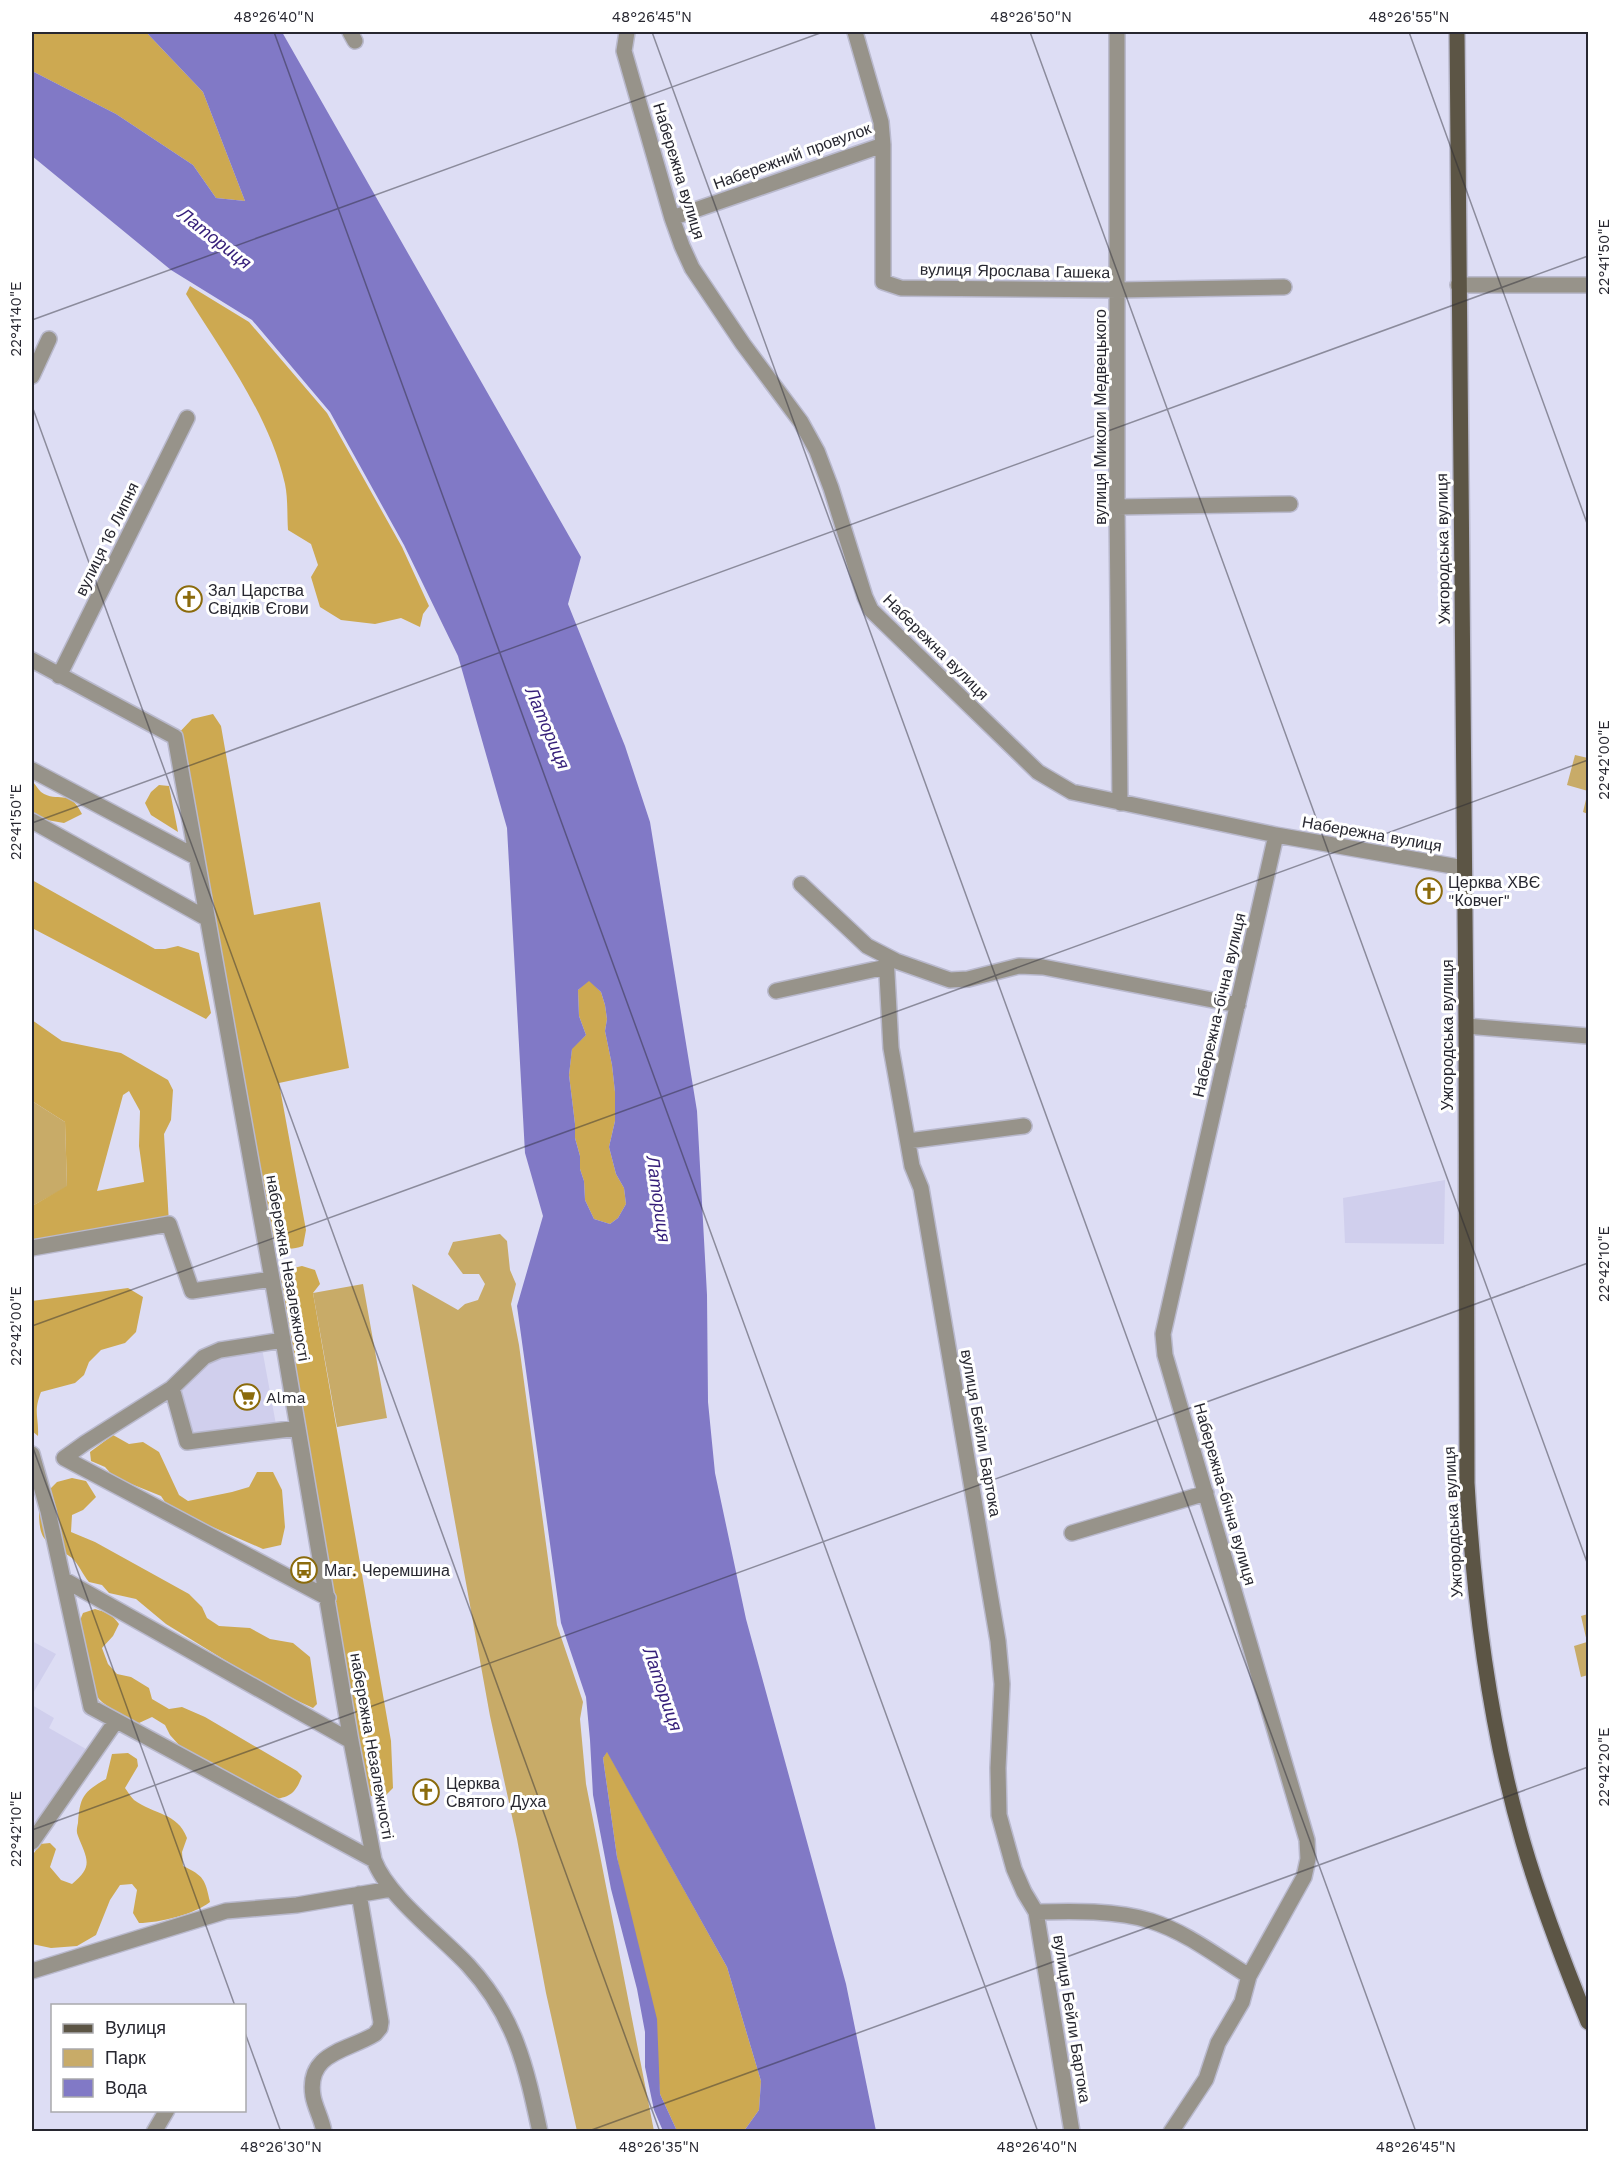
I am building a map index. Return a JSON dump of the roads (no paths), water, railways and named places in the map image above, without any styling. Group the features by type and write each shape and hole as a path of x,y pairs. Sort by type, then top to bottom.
{"main road":[{"name":"Ужгородська вулиця","path":"1457,32 1466,1026 1467,1483 1476,1602 1490,1696 1513,1805 1536,1886 1554,1938 1584,1995 1588,2022"}],"street":[{"name":"Набережна вулиця","path":"627,32 624,51 672,218 692,268 743,344 801,422 817,451 871,610 1038,772 1072,792 1276,835 1464,868"},
{"name":"Набережний провулок","path":"672,218 883,145 881,122 855,32"},
{"name":"вулиця Миколи Медвецького","path":"1118,32 1117,507 1120,803"},
{"name":"вулиця Ярослава Гашека","path":"883,145 884,282 901,288 1118,290 1284,287"},
{"path":"1458,285 1588,285"},
{"path":"32,376 50,339"},
{"name":"вулиця 16 Липня","path":"59,676 188,418"},
{"path":"1117,507 1290,504"},
{"path":"32,660 59,676"},
{"name":"набережна Незалежності","path":"59,676 175,737 283,1340 351,1741 374,1860 379,1874 392,1889 468,1964 499,2004 522,2055 540,2132"},
{"path":"32,770 196,857"},
{"path":"32,821 206,918"},
{"name":"Набережна-бічна вулиця","path":"1171,2132 1206,2079 1218,2043 1242,2002 1249,1976 1304,1877 1308,1859 1307,1840 1165,1355 1163,1334 1276,835"},
{"path":"801,884 886,962 950,980 968,980 1019,966 1043,968 1238,1005"},
{"path":"776,990 886,962"},
{"name":"вулиця Бейли Бартока","path":"886,962 891,1048 912,1166 921,1188 998,1641 1002,1684 998,1768 999,1815 1014,1869 1036,1912 1072,2132"},
{"path":"1466,1026 1588,1036"},
{"path":"908,1141 1024,1126"},
{"path":"32,1248 169,1224 192,1290 272,1279"},
{"path":"283,1340 220,1350 204,1357 172,1388 64,1458 328,1598"},
{"path":"172,1388 187,1442 298,1428"},
{"path":"32,1454 48,1511 91,1707 374,1860"},
{"path":"1071,1533 1206,1493"},
{"path":"63,1579 351,1741"},
{"path":"32,1842 116,1721"},
{"path":"32,1971 226,1911 297,1905 392,1889"},
{"path":"324,2132 313,2096 315,2069 330,2055 367,2039 380,2028 381,2022 359,1894"},
{"name":"вулиця Бейли Бартока","path":"1036,1912 1129,1916 1152,1921 1176,1932 1249,1976"},
{"path":"154,2132 166,2112"}],"water":[{"name":"Латориця","path":"146,32 282,32 581,557 568,604 625,746 650,822 697,1111 707,1295 708,1402 715,1473 746,1619 846,1984 876,2131 744,2131 759,2110 761,2081 727,1967 607,1752 603,1758 617,1857 657,2019 660,2094 677,2131 663,2131 654,2110 645,2067 645,2032 637,1989 611,1889 593,1795 586,1697 561,1623 517,1306 543,1216 525,1153 507,828 458,656 404,545 330,412 252,320 171,270 32,156 32,71 116,114 193,165 216,198 245,201 203,92","holes":["589,981 601,992 607,1019 605,1031 615,1092 615,1121 609,1147 616,1174 624,1188 626,1204 618,1218 610,1224 594,1219 585,1200 580,1156 575,1138 569,1075 572,1049 586,1035 579,1016 578,990"]}],"place":[{"name":"Зал Царства Свідків Єгови","path":"189,599"},
{"name":"Церква ХВЄ \"Ковчег\"","path":"1429,891"},
{"name":"Alma","path":"247,1397"},
{"name":"Маг. Черемшина","path":"304,1570"},
{"name":"Церква Святого Духа","path":"426,1792"}]}
